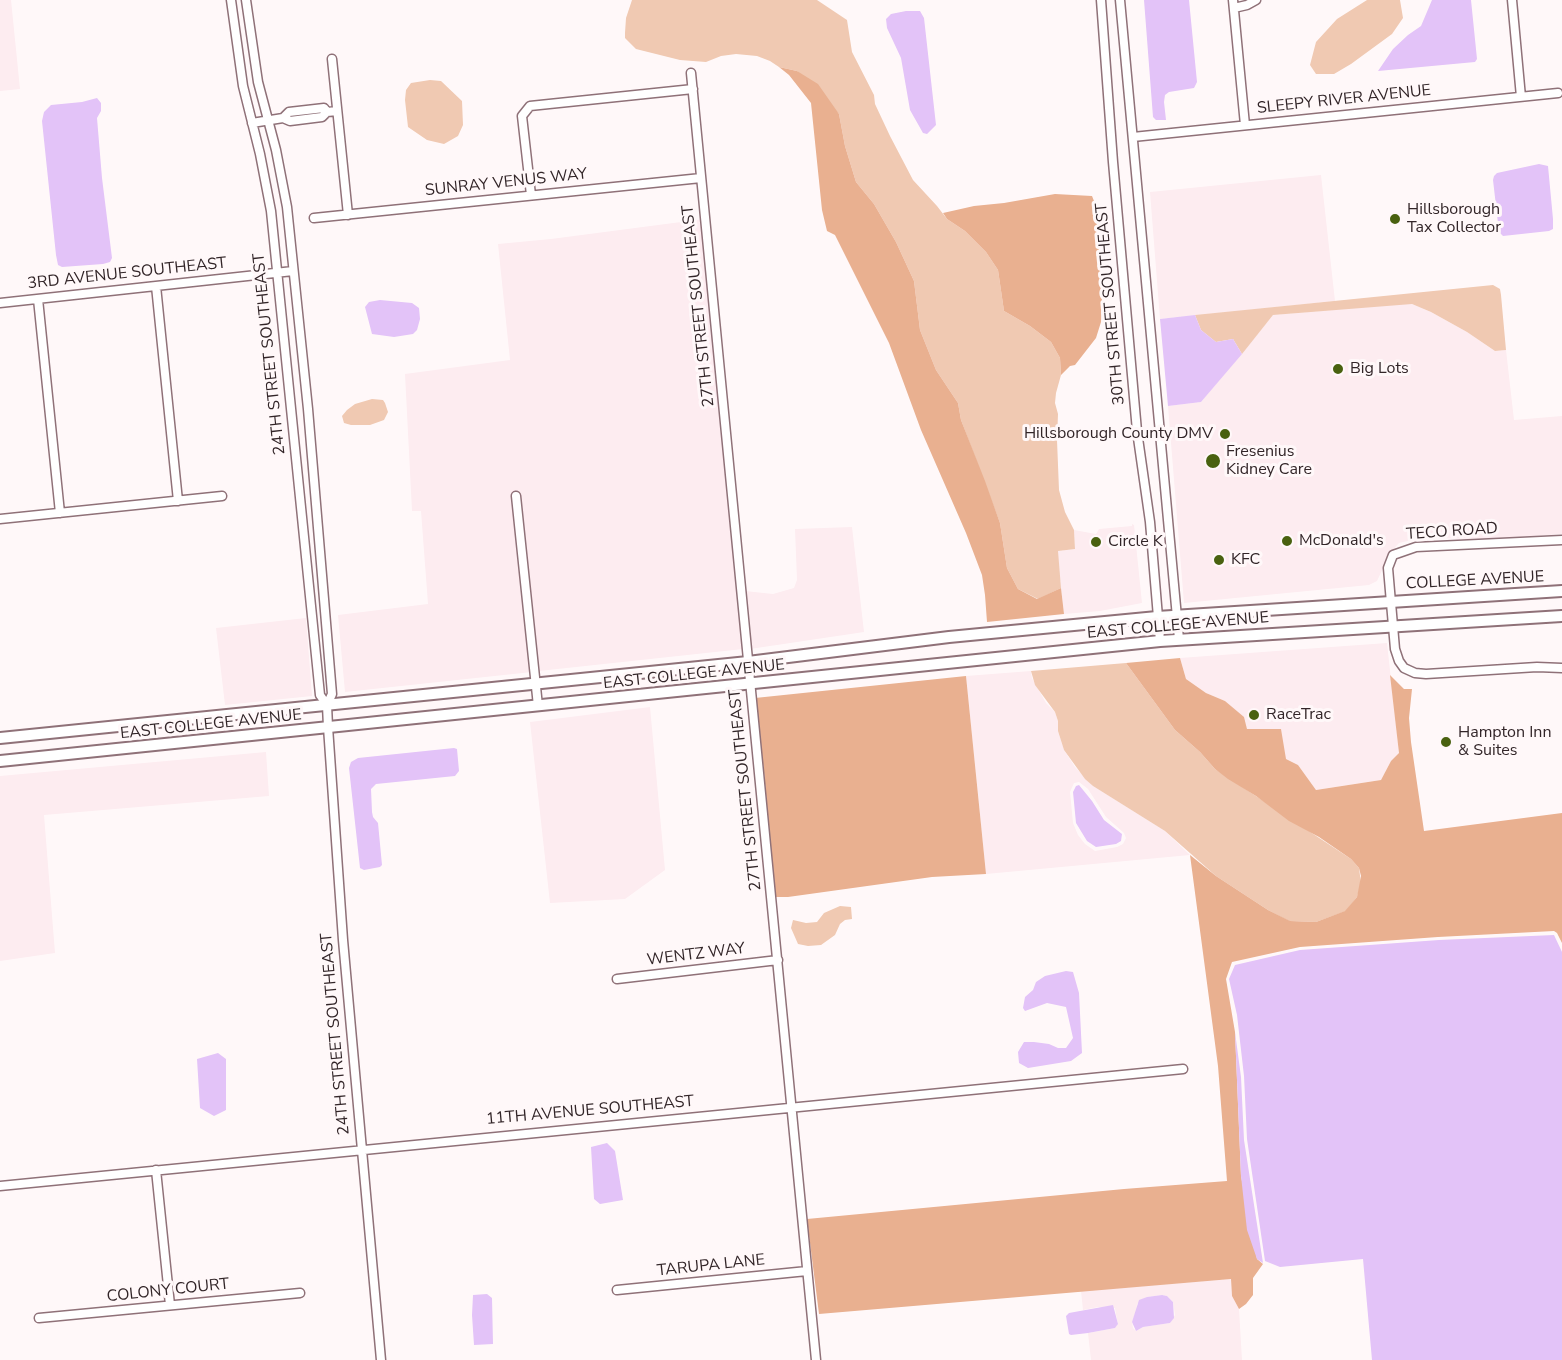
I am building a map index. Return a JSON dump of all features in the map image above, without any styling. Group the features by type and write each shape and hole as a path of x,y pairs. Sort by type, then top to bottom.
{"main road":[{"name":"COLLEGE AVENUE","path":"1390,601 1562,591"},
{"name":"EAST COLLEGE AVENUE","path":"0,738 748,662 950,637 1176,615 1390,601"},
{"path":"1393,626 1562,616"},
{"name":"EAST COLLEGE AVENUE","path":"0,761 1179,639 1393,626"}],"street":[{"name":"24TH STREET SOUTHEAST","path":"231,0 243,86 271,211 320,695 327,705"},
{"name":"24TH STREET SOUTHEAST","path":"246,0 258,82 287,207 308,409 332,693 327,705 328,727 361,1148 381,1360"},
{"name":"30TH STREET SOUTHEAST","path":"1101,0 1136,419 1150,522 1160,641"},
{"path":"1120,0 1179,639"},
{"path":"1245,125 1234,4 1256,0"},
{"path":"1512,0 1521,97"},
{"path":"332,59 348,214"},
{"name":"27TH STREET SOUTHEAST","path":"691,73 816,1360"},
{"path":"531,195 522,116 530,106 693,89"},
{"name":"SLEEPY RIVER AVENUE","path":"1133,137 1558,93"},
{"path":"252,123 283,118 289,112 324,108 327,112 337,111"},
{"name":"SUNRAY VENUS WAY","path":"314,218 701,178"},
{"name":"3RD AVENUE SOUTHEAST","path":"0,303 293,271"},
{"path":"156,286 178,501"},
{"path":"38,299 60,513"},
{"path":"0,519 222,496"},
{"path":"516,496 538,706"},
{"name":"TECO ROAD","path":"1390,601 1388,568 1393,555 1401,550 1416,547 1562,540"},
{"path":"1390,601 1399,662 1404,668 1415,673 1537,667 1562,668"},
{"name":"WENTZ WAY","path":"617,979 778,960"},
{"name":"11TH AVENUE SOUTHEAST","path":"0,1186 361,1148 1183,1069"},
{"path":"156,1170 170,1305"},
{"name":"TARUPA LANE","path":"617,1290 807,1270"},
{"name":"COLONY COURT","path":"39,1318 300,1293"}],"shaded area":[{"path":"0,0 11,0 20,89 0,91"},
{"path":"632,0 817,0 847,20 852,52 874,95 875,104 890,136 913,180 947,219 965,231 986,252 998,270 1004,311 1051,342 1060,358 1061,375 1055,403 1058,414 1059,490 1065,512 1074,530 1075,549 1058,551 1061,588 1038,599 1018,589 1007,568 1000,523 961,420 958,403 936,370 920,330 914,281 896,242 874,204 856,182 845,146 839,114 797,71 779,67 757,56 736,54 721,56 706,62 680,60 636,49 625,38 626,18"},
{"path":"1144,0 1189,0 1197,82 1194,88 1169,92 1165,95 1166,120 1156,120 1153,117"},
{"path":"1367,0 1400,0 1403,18 1392,34 1351,64 1334,74 1316,74 1310,65 1316,42 1337,19"},
{"path":"1432,0 1471,0 1477,59 1475,62 1378,71 1393,49 1421,26"},
{"path":"920,11 924,18 936,125 927,134 923,133 910,110 901,58 887,28 886,19 891,14"},
{"path":"779,67 797,71 818,84 839,114 845,146 856,182 874,204 896,242 914,281 920,330 936,370 958,403 961,420 1000,523 1007,568 1018,589 1037,599 1061,588 1064,614 987,622 982,575 921,430 889,343 835,235 827,231 822,210 811,103 789,75"},
{"path":"441,81 462,101 463,125 458,136 444,144 427,140 408,127 406,90 411,83"},
{"path":"97,98 101,103 101,111 97,118 112,258 110,262 103,264 62,267 58,265 56,255 42,121 44,112 51,105"},
{"path":"1539,164 1548,166 1553,229 1503,236 1499,232 1494,176 1497,173"},
{"path":"1321,175 1335,301 1160,319 1150,192"},
{"path":"1055,194 1092,196 1096,206 1102,301 1101,322 1096,338 1075,365 1070,366 1061,375 1060,358 1051,342 1004,311 998,270 986,252 943,213"},
{"path":"704,219 743,649 539,671 519,491 512,493 532,672 345,692 338,615 428,604 421,511 412,511 405,374 510,360 498,244"},
{"path":"1493,285 1500,289 1506,350 1495,351 1467,332 1412,304 1273,315 1242,354 1233,339 1216,342 1201,330 1195,315"},
{"path":"380,300 412,303 419,308 420,319 417,330 413,334 394,337 372,334 365,307 369,302"},
{"path":"1412,304 1431,312 1495,351 1506,350 1514,420 1562,416 1562,534 1499,539 1420,538 1399,543 1390,553 1377,581 1369,585 1184,603 1168,406 1201,402 1273,315"},
{"path":"1195,315 1201,330 1216,342 1233,339 1242,354 1201,402 1168,406 1160,319"},
{"path":"372,399 383,400 385,403 388,412 384,420 370,425 344,423 342,416 347,410 355,404"},
{"path":"1134,525 1142,603 1100,611 1064,614 1057,551 1075,549 1074,530 1096,534 1099,529 1132,526"},
{"path":"852,527 864,632 750,649 745,591 773,594 794,588 797,580 795,529"},
{"path":"306,618 312,696 225,705 216,628"},
{"path":"1387,643 1399,753 1391,761 1381,780 1316,790 1298,765 1286,759 1247,729 1243,717 1225,701 1206,693 1186,679 1180,658"},
{"path":"1180,658 1186,679 1206,693 1225,701 1244,717 1247,729 1281,729 1286,759 1298,765 1316,790 1381,780 1391,761 1399,753 1390,675 1404,689 1412,689 1409,718 1411,742 1424,831 1562,813 1562,943 1554,931 1438,937 1300,947 1232,962 1226,979 1235,1032 1241,1176 1257,1259 1263,1264 1253,1278 1253,1295 1239,1309 1232,1296 1231,1279 819,1314 807,1219 1227,1181 1218,1066 1190,855 1216,876 1268,910 1290,921 1316,922 1345,911 1357,897 1361,876 1359,868 1351,859 1319,837 1289,821 1215,769 1175,730 1126,663"},
{"path":"1126,663 1175,730 1215,769 1351,859 1359,868 1361,883 1357,897 1346,911 1316,922 1289,921 1216,876 1165,831 1085,779 1064,750 1055,712 1035,685 1031,671"},
{"path":"1031,671 1032,678 1046,703 1055,712 1064,750 1075,767 1093,786 1165,831 1190,855 986,874 966,676","holes":["1079,782 1088,789 1106,817 1124,833 1126,838 1123,844 1095,851 1078,835 1073,823 1070,792 1074,783"]},
{"path":"966,676 986,874 932,877 775,897 755,698"},
{"path":"650,707 665,870 625,899 550,903 530,722"},
{"path":"457,749 459,771 455,776 376,784 371,789 372,812 378,823 382,865 364,870 360,868 349,768 351,762 358,758"},
{"path":"266,752 269,796 44,815 55,953 0,961 0,776"},
{"path":"1079,785 1104,820 1122,834 1121,841 1096,847 1087,841 1076,823 1073,792"},
{"path":"840,906 851,907 852,919 840,924 835,935 821,945 798,944 791,928 793,920 806,923 817,922 824,913"},
{"path":"1554,935 1562,952 1562,1360 1372,1360 1363,1259 1280,1267 1265,1261 1247,1139 1244,1076 1237,1015 1229,979 1235,965 1300,950"},
{"path":"1066,971 1073,972 1079,993 1082,1053 1071,1061 1028,1068 1019,1063 1018,1052 1024,1042 1066,1048 1073,1038 1066,1007 1047,1003 1025,1011 1023,1008 1025,997 1033,990 1036,982 1045,976"},
{"path":"1235,1032 1241,1077 1244,1140 1263,1263 1257,1259 1247,1230 1241,1176"},
{"path":"218,1053 226,1059 226,1110 214,1116 200,1108 197,1059"},
{"path":"607,1143 615,1151 623,1200 600,1204 594,1199 591,1147"},
{"path":"1231,1279 1232,1296 1239,1309 1242,1360 1091,1360 1088,1333 1115,1328 1118,1324 1115,1308 1098,1307 1083,1310 1081,1291","holes":["1167,1296 1173,1302 1175,1315 1170,1323 1143,1327 1136,1331 1132,1322 1137,1304 1147,1297"]},
{"path":"487,1294 492,1298 493,1344 474,1345 473,1295"},
{"path":"1167,1296 1173,1302 1174,1318 1170,1323 1143,1327 1136,1331 1132,1322 1139,1300"},
{"path":"1113,1305 1118,1324 1115,1328 1069,1334 1066,1316 1069,1313"}],"place":[{"name":"Hillsborough Tax Collector","path":"1395,219"},
{"name":"Big Lots","path":"1338,369"},
{"name":"Hillsborough County DMV","path":"1225,434"},
{"name":"Fresenius Kidney Care","path":"1213,461"},
{"name":"McDonald's","path":"1287,541"},
{"name":"Circle K","path":"1096,542"},
{"name":"KFC","path":"1219,560"},
{"name":"RaceTrac","path":"1254,715"},
{"name":"Hampton Inn & Suites","path":"1446,742"}]}
